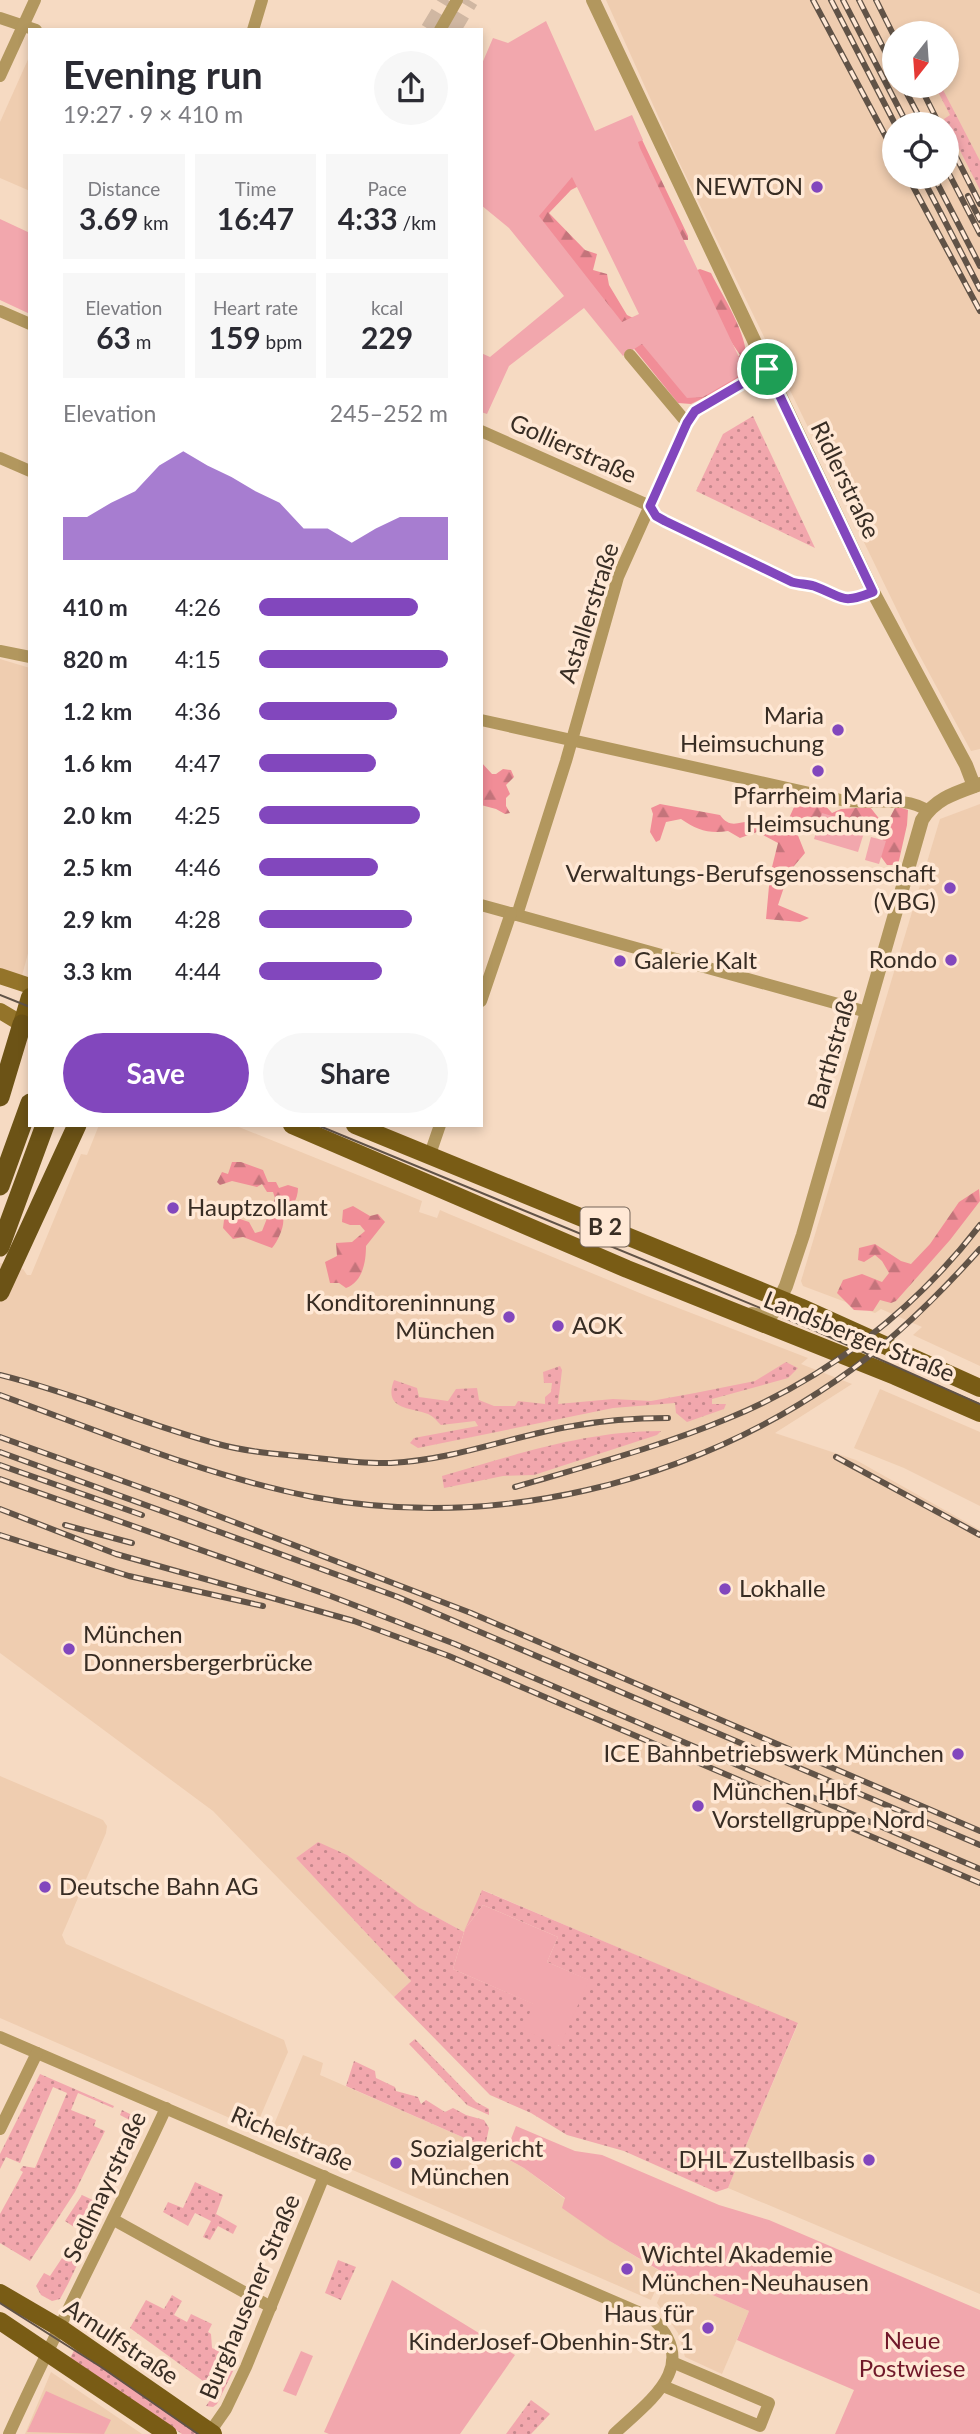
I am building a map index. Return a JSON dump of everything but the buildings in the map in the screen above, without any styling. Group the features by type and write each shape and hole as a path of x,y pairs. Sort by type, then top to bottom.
{"highway":[{"path":"0,1097 26,1026"},
{"path":"0,1186 28,1109"},
{"path":"0,1247 44,1127"},
{"path":"0,1292 75,1127"}],"main road":[{"path":"0,976 28,985"},
{"path":"0,1011 26,1026"},
{"name":"Landsberger Straße","path":"297,1127 720,1307 883,1371 980,1413"},
{"name":"Landsberger Straße","path":"360,1127 780,1299 980,1388"},
{"name":"Arnulfstraße","path":"0,2293 60,2328 212,2433"},
{"name":"Arnulfstraße","path":"0,2321 168,2434"}],"street":[{"path":"0,18 30,28 35,0"},
{"path":"254,28 262,0"},
{"path":"441,28 457,0"},
{"name":"Ridlerstraße","path":"593,0 767,369 866,595 977,785"},
{"path":"0,76 28,31"},
{"path":"0,311 28,323"},
{"path":"630,355 687,423"},
{"name":"Astallerstraße","path":"483,996 514,914 572,741 618,577 687,423 695,411 767,369"},
{"name":"Gollierstraße","path":"483,431 650,506 656,516 665,521 792,582 813,586 846,600 866,595"},
{"path":"0,458 28,470"},
{"path":"0,650 28,657"},
{"path":"483,720 848,802 904,801 928,811 946,797 977,785"},
{"name":"Barthstraße","path":"780,1299 806,1223 918,833 928,811"},
{"path":"483,906 867,1012"},
{"path":"429,1157 439,1127"},
{"name":"Landsberger Straße","path":"720,1307 766,1317 772,1314 780,1299"},
{"name":"Richelstraße","path":"0,2037 645,2315 666,2334 670,2343 671,2362"},
{"path":"0,2129 37,2053"},
{"name":"Sedlmayrstraße","path":"9,2434 166,2108"},
{"name":"Burghausener Straße","path":"212,2433 235,2392 324,2176"},
{"path":"114,2220 271,2307"},
{"path":"614,2434 663,2386 668,2378 671,2362 769,2403 760,2426 663,2386"}],"shaded area":[{"path":"606,0 980,0 980,749 971,751 914,645 677,158"},
{"path":"28,59 28,190 0,178 0,122"},
{"path":"0,659 28,667 28,953 19,987 0,980"},
{"path":"980,804 980,1366 913,1335 922,1327 881,1309 875,1313 803,1286 801,1281 940,819"},
{"path":"98,1127 239,1127 422,1201 419,1212 437,1218 440,1210 647,1296 808,1358 801,1364 852,1384 775,1433 856,1460 980,1530 980,2294 728,2188 798,2024 483,1890 464,1932 418,1907 318,1842 296,1858 411,1981 394,1997 213,1811 0,1653 0,1263 23,1269 27,1275 31,1275 81,1154 87,1155"},
{"path":"880,1389 980,1432 980,1506 904,1468 854,1448"},
{"path":"0,1776 103,1820 107,1826 62,1935 66,1944 284,2040 288,2052 255,2129 0,2018"},
{"path":"303,2055 323,2063 320,2075 485,2147 524,2168 565,2199 608,2240 663,2273 651,2300 270,2134"},
{"name":"Haus für KinderJosef-Obenhin-Str. 1","path":"669,2276 749,2311 722,2374 685,2357 678,2333 657,2303"},
{"path":"51,2372 142,2434 25,2434"}],"green space":[{"path":"546,21 595,131 632,115 643,140 638,142 640,148 746,372 703,397 687,398 642,344 623,356 584,308 509,366 487,414 483,413 483,354 490,357 564,296 509,228 483,207 483,61 493,38 508,43","holes":["572,177 639,314 622,322 539,216"]},
{"path":"483,86 599,136 635,125 688,240 677,240 635,157 571,190 549,213 585,250 597,254 593,270 607,274 609,285 627,315 729,365 740,355 701,297 695,271 700,269 711,273 743,337 747,365 745,378 691,404 678,403 614,324 550,256"},
{"path":"941,98 947,98 955,112 948,112"},
{"path":"959,121 980,161 980,190 959,149"},
{"path":"0,219 28,232 28,313 0,300"},
{"path":"753,416 815,548 696,491 723,434"},
{"path":"483,764 492,774 503,769 511,770 514,777 506,785 510,794 506,798 506,806 510,813 505,814 483,806"},
{"path":"799,796 823,803 832,813 841,809 870,807 881,821 887,823 896,806 908,810 898,865 887,865 879,854 885,830 883,829 867,832 841,824 839,815 795,828 805,853 789,872 778,905 809,918 800,922 766,919 770,875 778,843 757,832 740,838 728,831 703,830 681,819 666,822 660,840 656,842 650,832 653,814 651,808 660,804 720,815 727,822 734,824 755,821 785,827"},
{"path":"822,813 866,826 858,852 814,839"},
{"path":"871,837 886,841 879,864 865,860"},
{"path":"232,1162 241,1162 263,1170 268,1182 276,1182 279,1188 288,1185 298,1188 295,1200 283,1217 283,1225 272,1248 243,1237 233,1239 223,1228 224,1220 231,1216 249,1222 255,1233 262,1231 275,1198 273,1192 267,1192 262,1184 257,1187 232,1181 220,1185 217,1182 222,1172 228,1174"},
{"path":"979,1189 980,1201 950,1240 896,1301 891,1303 880,1300 873,1311 854,1310 837,1293 843,1280 862,1274 882,1282 889,1273 875,1255 864,1262 858,1260 859,1248 875,1244 901,1261 911,1264 930,1244 959,1202"},
{"path":"353,1206 370,1216 378,1214 385,1222 366,1246 360,1276 346,1288 339,1283 330,1283 325,1262 337,1256 336,1243 352,1242 365,1231 360,1225 342,1222 343,1210"},
{"path":"786,1362 798,1368 788,1378 712,1399 712,1404 726,1404 724,1409 687,1422 676,1413 675,1403 613,1408 418,1448 410,1443 414,1438 478,1426 475,1421 441,1425 428,1414 400,1406 392,1397 394,1380 417,1388 419,1397 448,1401 456,1389 477,1388 479,1400 494,1406 515,1406 518,1401 545,1404 545,1397 551,1392 552,1383 544,1383 543,1372 560,1366 562,1370 558,1404 613,1399 651,1401 755,1381"},
{"path":"661,1431 657,1435 534,1475 503,1476 444,1488 442,1476 523,1453 605,1435"},
{"path":"318,1842 347,1855 418,1907 464,1932 453,1969 534,2004 559,2046 588,1980 547,1962 558,1937 483,1905 465,1929 482,1890 798,2023 728,2188 716,2192 624,2151 567,2135 531,2113 490,2095 394,1997 411,1981 296,1858"},
{"path":"483,1905 558,1937 547,1962 589,1980 560,2046 523,2030 533,2004 453,1969 465,1929"},
{"path":"415,2039 476,2102 489,2109 489,2115 467,2105 409,2044"},
{"path":"354,2061 375,2071 376,2078 395,2087 396,2091 418,2097 421,2104 426,2100 445,2112 453,2108 484,2120 489,2128 485,2147 346,2086"},
{"path":"40,2074 114,2106 113,2108 78,2093 71,2110 96,2120 94,2126 105,2131 75,2192 30,2261 0,2243 0,2214 23,2172 20,2170 23,2166 35,2168 67,2093 53,2087 20,2163 6,2157 0,2169 0,2154"},
{"path":"122,2110 142,2120 143,2127 68,2284 60,2299 52,2301 41,2295 36,2286 44,2273 50,2276 80,2231 65,2221 82,2195 99,2203 137,2124 120,2115"},
{"name":"Neue Postwiese","path":"516,2126 575,2151 602,2155 719,2205 769,2220 980,2310 980,2434 835,2434 854,2390 737,2340 749,2311 669,2276 608,2240 562,2208 565,2198 504,2157"},
{"path":"195,2182 223,2195 216,2214 237,2226 233,2234 218,2226 210,2240 203,2237 211,2221 195,2213 188,2226 163,2212 168,2202 183,2208"},
{"path":"338,2260 356,2267 341,2300 325,2293"},
{"path":"392,2280 515,2355 460,2434 324,2432"},
{"path":"172,2295 182,2301 174,2315 187,2322 191,2314 212,2324 208,2332 211,2334 212,2348 221,2352 219,2358 236,2365 213,2407 206,2406 214,2389 130,2328 146,2300 164,2309"},
{"path":"76,2347 208,2434 182,2434 70,2358"},
{"path":"301,2351 313,2356 296,2396 283,2391"},
{"path":"46,2391 111,2420 104,2434 27,2432"},
{"path":"531,2400 550,2414 531,2434 506,2434"}],"tunnel":[{"path":"431,28 448,0"},
{"path":"452,28 469,0"}],"tram line":[{"path":"0,995 28,1006"},
{"path":"322,1127 816,1331 980,1404"},
{"path":"0,2303 101,2367 198,2434"}],"railway":[{"path":"813,0 882,129"},
{"path":"831,0 889,112"},
{"path":"843,0 901,112"},
{"path":"859,0 882,45"},
{"path":"876,0 886,21"},
{"path":"909,98 917,112"},
{"path":"926,98 933,112"},
{"path":"959,163 980,204"},
{"path":"914,189 980,311"},
{"path":"928,189 980,289"},
{"path":"940,189 980,266"},
{"path":"957,189 980,234"},
{"path":"968,196 980,220"},
{"path":"515,1487 676,1438 729,1418 800,1383 834,1362 898,1313 955,1256 980,1225"},
{"path":"0,1395 193,1465 313,1497 381,1506 450,1508 519,1502 586,1490 653,1472 717,1447 779,1416 837,1380 876,1351 930,1302 980,1249"},
{"path":"0,1375 229,1447 359,1462 414,1461 585,1424 668,1418"},
{"path":"0,1437 187,1504 471,1613 980,1831"},
{"path":"0,1452 398,1597 980,1845"},
{"path":"836,1457 980,1535"},
{"path":"0,1465 142,1515"},
{"path":"0,1479 328,1595 455,1644 980,1869"},
{"path":"0,1509 116,1554 354,1621 449,1656 980,1883"},
{"path":"65,1525 132,1543"},
{"path":"0,1535 129,1576 263,1606"}],"place":[{"name":"NEWTON","path":"817,187"},
{"name":"Maria Heimsuchung","path":"838,730"},
{"name":"Pfarrheim Maria Heimsuchung","path":"818,771"},
{"name":"Verwaltungs-Berufsgenossenschaft (VBG)","path":"950,888"},
{"name":"Rondo","path":"951,960"},
{"name":"Galerie Kalt","path":"620,961"},
{"name":"Hauptzollamt","path":"173,1208"},
{"name":"Konditoreninnung München","path":"509,1317"},
{"name":"AOK","path":"558,1326"},
{"name":"Lokhalle","path":"725,1589"},
{"name":"München Donnersbergerbrücke","path":"69,1649"},
{"name":"ICE Bahnbetriebswerk München","path":"958,1754"},
{"name":"München Hbf Vorstellgruppe Nord","path":"698,1806"},
{"name":"Deutsche Bahn AG","path":"45,1887"},
{"name":"DHL Zustellbasis","path":"869,2160"},
{"name":"Sozialgericht München","path":"396,2163"},
{"name":"Wichtel Akademie München-Neuhausen","path":"627,2269"},
{"name":"Haus für KinderJosef-Obenhin-Str. 1","path":"708,2328"}],"route":[{"path":"767,369 873,592 854,600 846,600 807,584 792,582 665,521 656,516 650,506 695,411 767,369"}]}
